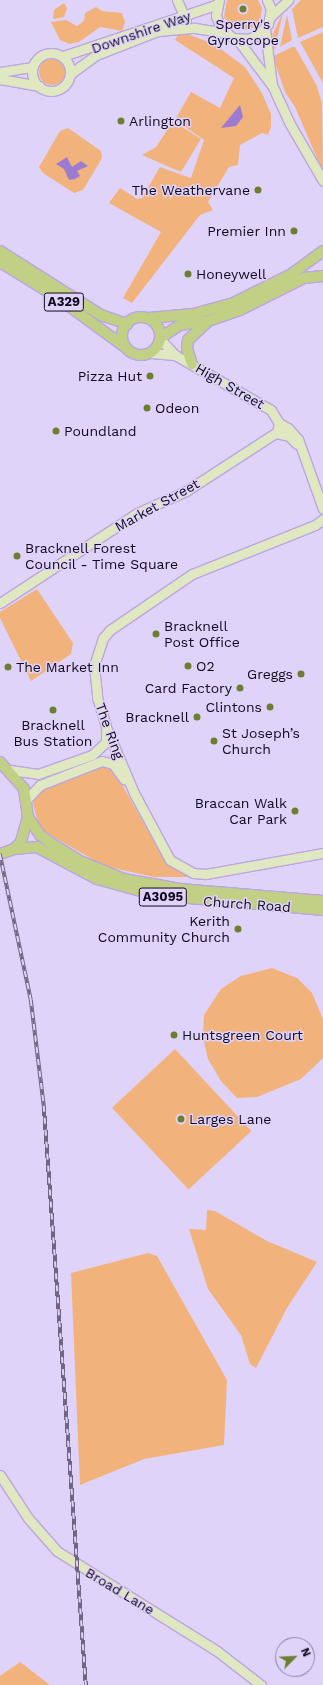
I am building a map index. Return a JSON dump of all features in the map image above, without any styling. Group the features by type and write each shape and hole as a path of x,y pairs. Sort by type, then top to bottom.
{"main road":[{"name":"A329","path":"0,251 101,315 127,324"},
{"path":"323,251 290,275 231,304 194,314 135,318 127,324 122,334 125,347 138,355 150,353 160,339 180,325 208,321 248,306 304,278 323,276"},
{"name":"A329","path":"0,262 58,298 125,347"},
{"path":"148,318 158,326 160,339"},
{"path":"192,364 188,340 208,321"},
{"path":"0,762 10,770 22,785 26,800 28,817 24,835 13,850"},
{"name":"Church Road","path":"28,817 40,835 51,844 82,862 124,879 180,890 323,901"},
{"name":"Church Road","path":"0,854 13,850 41,848 102,881 155,895 323,910"}],"street":[{"path":"177,0 183,17 189,23 225,33 237,39 272,85 290,124 323,181"},
{"path":"267,0 270,17"},
{"path":"272,85 265,28 270,17 288,0"},
{"path":"218,2 218,21 225,33"},
{"name":"Downshire Way","path":"63,56 183,17 218,2"},
{"name":"Downshire Way","path":"70,74 96,55 158,31 195,28 225,33"},
{"path":"237,39 248,39 265,28"},
{"path":"0,79 58,90 65,85 70,74 69,65 63,56 50,53 43,55 33,67 33,77 39,86"},
{"path":"0,72 33,67"},
{"name":"High Street","path":"160,339 175,355 263,404 279,423 293,432 302,450 323,509"},
{"name":"High Street","path":"150,353 175,355"},
{"path":"275,434 279,423"},
{"name":"High Street","path":"275,434 289,436 302,450"},
{"name":"Market Street","path":"0,603 137,513 186,491 275,434"},
{"name":"The Ring","path":"323,519 296,533 210,565 110,630 103,638 94,666 97,698 106,727 134,793 167,857 193,873 220,873 323,853"},
{"path":"10,770 38,774 92,755 106,742 106,727"},
{"path":"26,800 40,785 105,761 115,766 134,793"},
{"name":"Broad Lane","path":"0,1475 28,1518 57,1551 217,1651 261,1685"}],"shaded area":[{"path":"227,0 258,0 262,8 260,21 249,30 232,28 224,17"},
{"path":"301,0 323,0 323,27 298,38 292,9"},
{"path":"64,3 67,8 64,17 53,19 54,10"},
{"path":"96,7 102,11 122,13 125,22 122,31 100,27 79,42 69,44 60,40 51,22 66,20 77,26 84,21 85,13"},
{"path":"283,12 275,48 270,51 271,38"},
{"path":"287,15 292,40 280,47"},
{"path":"323,32 323,83 300,42"},
{"path":"187,34 214,44 245,67 262,93 271,114 271,127 268,135 262,133 240,145 238,165 229,167 208,202 213,210 200,215 132,303 123,298 161,232 109,203 120,188 137,199 142,198 160,167 191,178 204,140 175,120 191,92 220,108 234,78 175,40 178,35"},
{"path":"295,47 317,86 322,104 323,172 295,107 285,92 276,66 274,56"},
{"path":"52,59 61,63 65,72 61,81 52,85 43,81 39,72 43,63"},
{"path":"240,105 243,117 236,126 221,128"},
{"path":"173,121 201,139 181,172 142,155 156,147"},
{"path":"68,128 101,151 102,158 83,190 74,193 43,173 39,167 60,131"},
{"path":"67,157 72,167 81,161 88,166 77,171 80,176 75,179 69,180 64,169 56,164"},
{"path":"37,589 73,643 71,654 31,681 0,618 0,612"},
{"path":"106,764 114,770 167,865 195,877 154,877 104,866 40,829 33,804 36,794 43,788"},
{"path":"272,968 297,978 312,993 323,1019 323,1058 301,1079 257,1097 237,1098 221,1081 208,1059 203,1037 204,1015 221,989 241,976"},
{"name":"Larges Lane","path":"175,1049 251,1131 188,1190 112,1108"},
{"path":"207,1210 215,1211 267,1241 317,1262 287,1308 256,1368 250,1364 241,1335 208,1289 189,1229 206,1230"},
{"path":"148,1253 157,1256 227,1380 224,1445 144,1459 80,1485 71,1273"},
{"path":"20,1662 50,1685 0,1685 0,1676"}],"railway":[{"path":"0,854 31,1000 44,1106 86,1685"}],"place":[{"name":"Sperry's Gyroscope","path":"243,9"},
{"name":"Arlington","path":"121,121"},
{"name":"The Weathervane","path":"258,190"},
{"name":"Premier Inn","path":"294,231"},
{"name":"Honeywell","path":"188,274"},
{"name":"Pizza Hut","path":"150,376"},
{"name":"Odeon","path":"147,408"},
{"name":"Poundland","path":"56,431"},
{"name":"Bracknell Forest Council - Time Square","path":"17,556"},
{"name":"Bracknell Post Office","path":"156,634"},
{"name":"O2","path":"188,666"},
{"name":"The Market Inn","path":"8,667"},
{"name":"Greggs","path":"301,674"},
{"name":"Card Factory","path":"240,688"},
{"name":"Clintons","path":"270,707"},
{"name":"Bracknell Bus Station","path":"53,710"},
{"name":"Bracknell","path":"197,717"},
{"name":"St Joseph’s Church","path":"214,741"},
{"name":"Braccan Walk Car Park","path":"295,811"},
{"name":"Kerith Community Church","path":"238,929"},
{"name":"Huntsgreen Court","path":"174,1035"},
{"name":"Larges Lane","path":"181,1119"}]}
